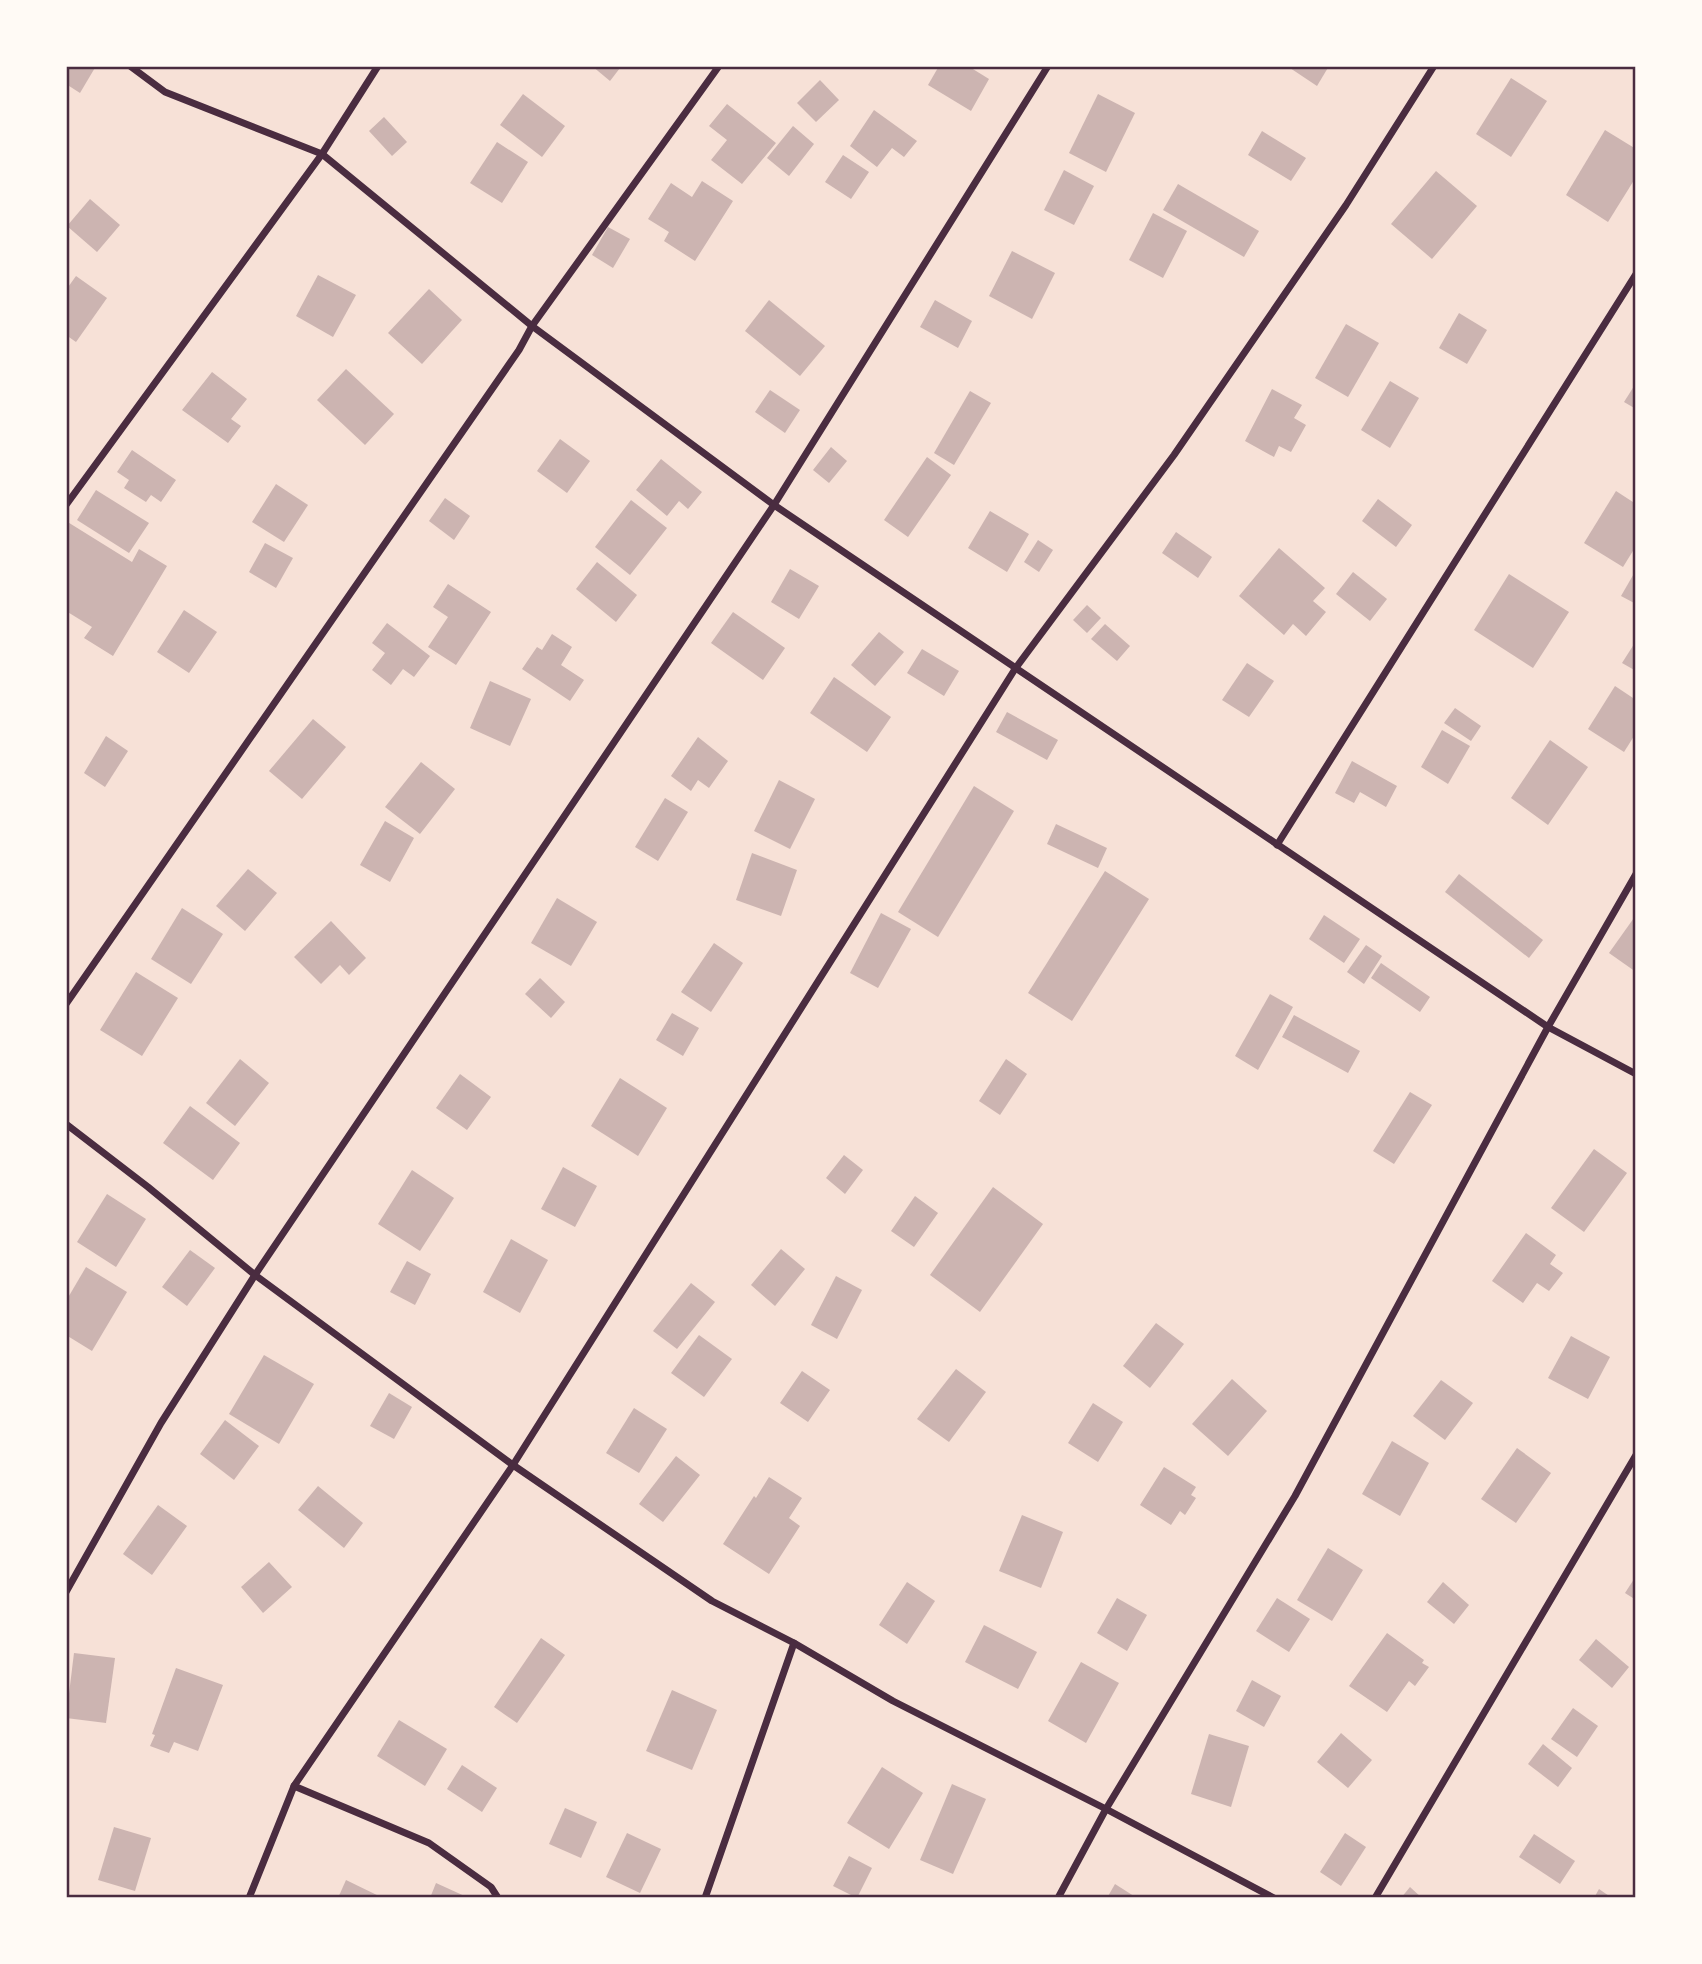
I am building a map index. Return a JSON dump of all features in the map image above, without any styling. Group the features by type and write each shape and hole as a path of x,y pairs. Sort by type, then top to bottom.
{"street":[{"path":"130,66 165,92 322,154 532,326 774,505 1548,1027 1636,1074"},
{"path":"66,505 322,154 378,66"},
{"path":"66,1004 511,362 532,326 719,66"},
{"path":"66,1592 161,1423 255,1275 774,505 1048,66"},
{"path":"249,1898 294,1786 513,1465 1015,668 1174,455 1346,205 1434,66"},
{"path":"1277,845 1636,274"},
{"path":"1058,1898 1106,1809 1295,1496 1548,1027 1636,874"},
{"path":"66,1124 148,1186 255,1275 513,1465 712,1601 794,1643 893,1701 1106,1809 1273,1898"},
{"path":"1375,1898 1636,1455"},
{"path":"705,1898 794,1643"},
{"path":"294,1786 429,1843 491,1887 498,1898"}],"building":[{"path":"66,66 96,66 80,93 66,84"},
{"path":"592,66 619,66 620,68 610,81"},
{"path":"939,66 968,66 989,79 971,111 928,85"},
{"path":"1287,66 1329,66 1317,86"},
{"path":"1511,78 1547,101 1511,157 1476,134"},
{"path":"820,80 839,100 816,122 797,103"},
{"path":"523,94 565,126 542,157 500,125"},
{"path":"1098,94 1135,113 1106,172 1069,153"},
{"path":"727,104 776,143 742,184 711,160 727,140 709,126"},
{"path":"874,110 917,141 904,157 892,148 877,167 850,146"},
{"path":"384,117 407,142 392,156 369,131"},
{"path":"793,126 814,144 789,176 767,158"},
{"path":"1605,130 1636,149 1636,177 1608,222 1566,195"},
{"path":"1262,131 1306,158 1291,181 1248,155"},
{"path":"497,142 528,162 502,203 470,183"},
{"path":"843,155 869,172 851,199 825,182"},
{"path":"1064,170 1094,186 1074,225 1044,210"},
{"path":"1436,171 1477,206 1432,259 1391,224"},
{"path":"702,181 733,201 695,261 664,241 669,232 648,219 671,183 692,197"},
{"path":"1178,184 1259,231 1244,257 1163,210"},
{"path":"90,199 120,225 97,252 67,226"},
{"path":"1153,213 1187,231 1163,278 1129,260"},
{"path":"608,227 630,239 613,268 592,255"},
{"path":"1012,251 1055,273 1032,319 989,296"},
{"path":"318,275 356,295 333,337 296,316"},
{"path":"76,276 107,298 76,342 66,335 66,290"},
{"path":"429,289 462,320 422,364 388,333"},
{"path":"769,300 825,346 800,376 745,331"},
{"path":"935,300 972,321 958,348 920,327"},
{"path":"1459,313 1487,330 1467,364 1439,348"},
{"path":"1346,324 1379,343 1348,397 1315,378"},
{"path":"346,369 394,414 365,445 317,400"},
{"path":"212,372 247,399 231,419 241,426 228,443 182,410"},
{"path":"1390,381 1419,398 1390,448 1361,430"},
{"path":"1636,383 1636,409 1624,402"},
{"path":"1272,389 1302,405 1294,418 1306,425 1291,452 1279,446 1274,457 1245,441"},
{"path":"770,390 800,410 785,433 755,412"},
{"path":"970,391 991,403 954,465 934,453"},
{"path":"560,439 590,461 567,493 537,471"},
{"path":"831,447 847,461 829,483 813,470"},
{"path":"132,450 176,480 161,502 151,495 146,502 124,488 129,480 117,472"},
{"path":"927,457 951,475 908,537 884,520"},
{"path":"661,459 702,492 688,509 679,501 667,516 636,490"},
{"path":"276,484 308,505 284,542 252,522"},
{"path":"96,490 149,523 129,553 77,520"},
{"path":"1616,491 1636,504 1636,546 1623,567 1584,543"},
{"path":"445,498 470,516 454,540 429,521"},
{"path":"1378,499 1412,525 1396,547 1362,521"},
{"path":"631,500 667,528 630,575 595,547"},
{"path":"990,511 1029,534 1007,572 968,548"},
{"path":"66,521 132,562 139,549 167,566 113,656 84,638 92,627 66,611"},
{"path":"1176,532 1212,557 1198,578 1162,553"},
{"path":"1038,540 1053,550 1039,572 1024,562"},
{"path":"265,543 293,558 276,588 249,572"},
{"path":"1279,548 1325,588 1313,601 1326,612 1306,636 1293,624 1284,635 1239,596"},
{"path":"597,562 637,595 616,622 576,589"},
{"path":"790,569 819,586 799,619 771,602"},
{"path":"1636,570 1636,604 1621,596"},
{"path":"1353,572 1387,599 1370,621 1336,594"},
{"path":"1509,574 1569,612 1533,668 1474,630"},
{"path":"448,584 491,612 456,665 428,647 448,617 433,607"},
{"path":"1087,605 1101,618 1087,633 1073,620"},
{"path":"184,610 217,632 189,673 157,652"},
{"path":"733,612 785,648 763,680 711,643"},
{"path":"387,623 430,656 414,677 403,669 391,685 372,670 385,653 372,643"},
{"path":"1105,624 1130,646 1117,661 1091,639"},
{"path":"879,632 904,652 875,686 851,665"},
{"path":"552,634 572,647 561,665 584,680 570,701 522,669 537,647 542,650"},
{"path":"1636,641 1636,671 1622,663"},
{"path":"922,649 959,671 944,696 907,673"},
{"path":"1247,663 1274,681 1249,717 1222,700"},
{"path":"834,677 891,717 867,752 810,713"},
{"path":"490,681 531,699 510,746 470,728"},
{"path":"1615,686 1636,700 1636,733 1624,752 1588,729"},
{"path":"1455,708 1481,726 1471,741 1444,723"},
{"path":"1007,712 1058,740 1047,760 996,732"},
{"path":"313,719 346,747 302,799 269,771"},
{"path":"1442,730 1470,746 1448,784 1421,767"},
{"path":"106,736 128,751 105,787 84,773"},
{"path":"698,737 728,761 709,788 698,780 691,791 671,776"},
{"path":"1550,740 1588,767 1548,825 1511,798"},
{"path":"1352,761 1397,786 1386,807 1360,792 1354,803 1335,793"},
{"path":"421,762 455,789 420,834 385,807"},
{"path":"779,780 815,799 790,849 754,831"},
{"path":"974,786 1014,811 938,937 898,912"},
{"path":"665,798 688,812 658,861 635,847"},
{"path":"385,821 414,838 390,882 360,865"},
{"path":"1056,824 1107,848 1098,868 1047,844"},
{"path":"752,853 797,870 781,916 736,900"},
{"path":"248,869 277,893 245,931 216,906"},
{"path":"1105,871 1149,899 1072,1021 1028,993"},
{"path":"1459,874 1543,940 1529,958 1445,892"},
{"path":"557,898 597,922 571,966 531,943"},
{"path":"182,908 223,934 191,984 151,959"},
{"path":"881,913 911,929 878,988 850,973"},
{"path":"1324,915 1360,939 1344,963 1309,939"},
{"path":"1636,915 1636,972 1609,953"},
{"path":"331,921 366,958 349,975 340,965 321,984 294,957"},
{"path":"714,943 743,963 711,1012 681,992"},
{"path":"1366,945 1382,956 1364,984 1347,972"},
{"path":"1381,963 1430,997 1420,1012 1371,978"},
{"path":"136,972 178,998 142,1056 100,1030"},
{"path":"540,978 565,1002 551,1018 525,994"},
{"path":"1270,994 1293,1007 1258,1070 1235,1056"},
{"path":"672,1013 699,1028 683,1056 656,1040"},
{"path":"1294,1015 1360,1051 1348,1073 1282,1037"},
{"path":"240,1059 269,1083 235,1126 206,1103"},
{"path":"1006,1059 1027,1074 1000,1115 979,1101"},
{"path":"460,1074 491,1097 467,1130 436,1108"},
{"path":"620,1078 667,1108 638,1156 591,1126"},
{"path":"1410,1092 1432,1105 1394,1164 1373,1151"},
{"path":"190,1106 240,1143 213,1180 163,1143"},
{"path":"1594,1149 1627,1173 1584,1232 1551,1208"},
{"path":"844,1155 863,1170 845,1194 826,1178"},
{"path":"563,1167 597,1186 575,1227 541,1209"},
{"path":"412,1170 454,1198 420,1251 378,1224"},
{"path":"993,1187 1043,1224 980,1312 930,1275"},
{"path":"107,1194 146,1219 116,1267 77,1242"},
{"path":"915,1196 938,1213 914,1247 891,1231"},
{"path":"1526,1233 1556,1255 1550,1264 1563,1273 1549,1291 1537,1283 1523,1303 1492,1281"},
{"path":"511,1239 548,1260 520,1313 483,1292"},
{"path":"781,1249 805,1269 775,1306 751,1285"},
{"path":"190,1250 215,1268 187,1306 162,1287"},
{"path":"407,1261 431,1274 415,1305 390,1292"},
{"path":"86,1267 127,1292 92,1351 66,1335 66,1301"},
{"path":"836,1276 862,1290 837,1339 811,1325"},
{"path":"691,1283 715,1302 677,1349 653,1331"},
{"path":"1156,1323 1184,1344 1150,1388 1123,1366"},
{"path":"699,1335 732,1359 704,1397 671,1373"},
{"path":"1571,1336 1610,1357 1588,1399 1548,1378"},
{"path":"264,1355 314,1384 279,1444 229,1414"},
{"path":"956,1369 986,1392 949,1442 917,1419"},
{"path":"802,1371 830,1390 808,1422 780,1403"},
{"path":"1232,1379 1267,1411 1228,1456 1192,1424"},
{"path":"1441,1380 1473,1403 1445,1440 1413,1416"},
{"path":"389,1393 412,1407 394,1439 370,1426"},
{"path":"1093,1403 1123,1422 1098,1462 1068,1443"},
{"path":"634,1408 667,1429 639,1473 606,1453"},
{"path":"225,1420 259,1446 234,1480 200,1454"},
{"path":"1392,1441 1429,1463 1400,1516 1362,1494"},
{"path":"1517,1448 1551,1473 1516,1523 1481,1499"},
{"path":"676,1456 700,1475 663,1522 639,1504"},
{"path":"1164,1467 1196,1487 1191,1495 1196,1498 1185,1515 1180,1511 1171,1525 1140,1505"},
{"path":"769,1477 802,1498 789,1518 800,1526 769,1574 723,1544"},
{"path":"318,1486 363,1523 344,1548 298,1510"},
{"path":"158,1505 187,1526 152,1575 123,1554"},
{"path":"1022,1515 1063,1532 1041,1588 999,1571"},
{"path":"1328,1548 1363,1570 1332,1621 1297,1600"},
{"path":"269,1562 292,1587 263,1613 241,1587"},
{"path":"1636,1576 1636,1600 1625,1593"},
{"path":"907,1582 935,1601 907,1644 879,1625"},
{"path":"1443,1582 1469,1605 1454,1624 1427,1602"},
{"path":"1117,1598 1147,1615 1127,1651 1097,1633"},
{"path":"1277,1598 1310,1619 1289,1652 1256,1631"},
{"path":"984,1625 1037,1652 1018,1689 965,1662"},
{"path":"1387,1633 1424,1660 1422,1663 1429,1667 1415,1686 1409,1681 1387,1712 1349,1686"},
{"path":"541,1638 565,1655 517,1723 494,1707"},
{"path":"1596,1639 1629,1667 1612,1688 1579,1660"},
{"path":"74,1653 115,1658 106,1723 66,1718"},
{"path":"1081,1662 1119,1683 1086,1743 1048,1721"},
{"path":"176,1668 223,1685 198,1751 174,1742 169,1753 150,1746"},
{"path":"1252,1680 1281,1696 1264,1727 1236,1711"},
{"path":"672,1690 717,1710 692,1770 646,1751"},
{"path":"1573,1708 1598,1726 1577,1757 1551,1739"},
{"path":"399,1720 447,1749 425,1786 377,1756"},
{"path":"1341,1733 1372,1760 1348,1788 1317,1762"},
{"path":"1209,1734 1249,1746 1231,1807 1191,1794"},
{"path":"1543,1744 1572,1768 1558,1787 1528,1764"},
{"path":"462,1765 497,1788 482,1812 447,1789"},
{"path":"882,1767 923,1793 889,1849 847,1823"},
{"path":"952,1784 986,1799 953,1874 920,1860"},
{"path":"565,1808 597,1822 581,1858 549,1844"},
{"path":"114,1827 151,1838 135,1891 98,1880"},
{"path":"627,1833 661,1849 640,1893 606,1877"},
{"path":"1345,1833 1366,1847 1341,1886 1320,1872"},
{"path":"1534,1834 1575,1861 1560,1884 1519,1857"},
{"path":"849,1856 872,1868 857,1898 833,1886"},
{"path":"346,1880 383,1898 338,1898"},
{"path":"436,1883 469,1898 430,1898"},
{"path":"1115,1884 1137,1898 1107,1898"},
{"path":"1410,1887 1422,1898 1401,1898"},
{"path":"1599,1889 1612,1898 1594,1898"}]}
